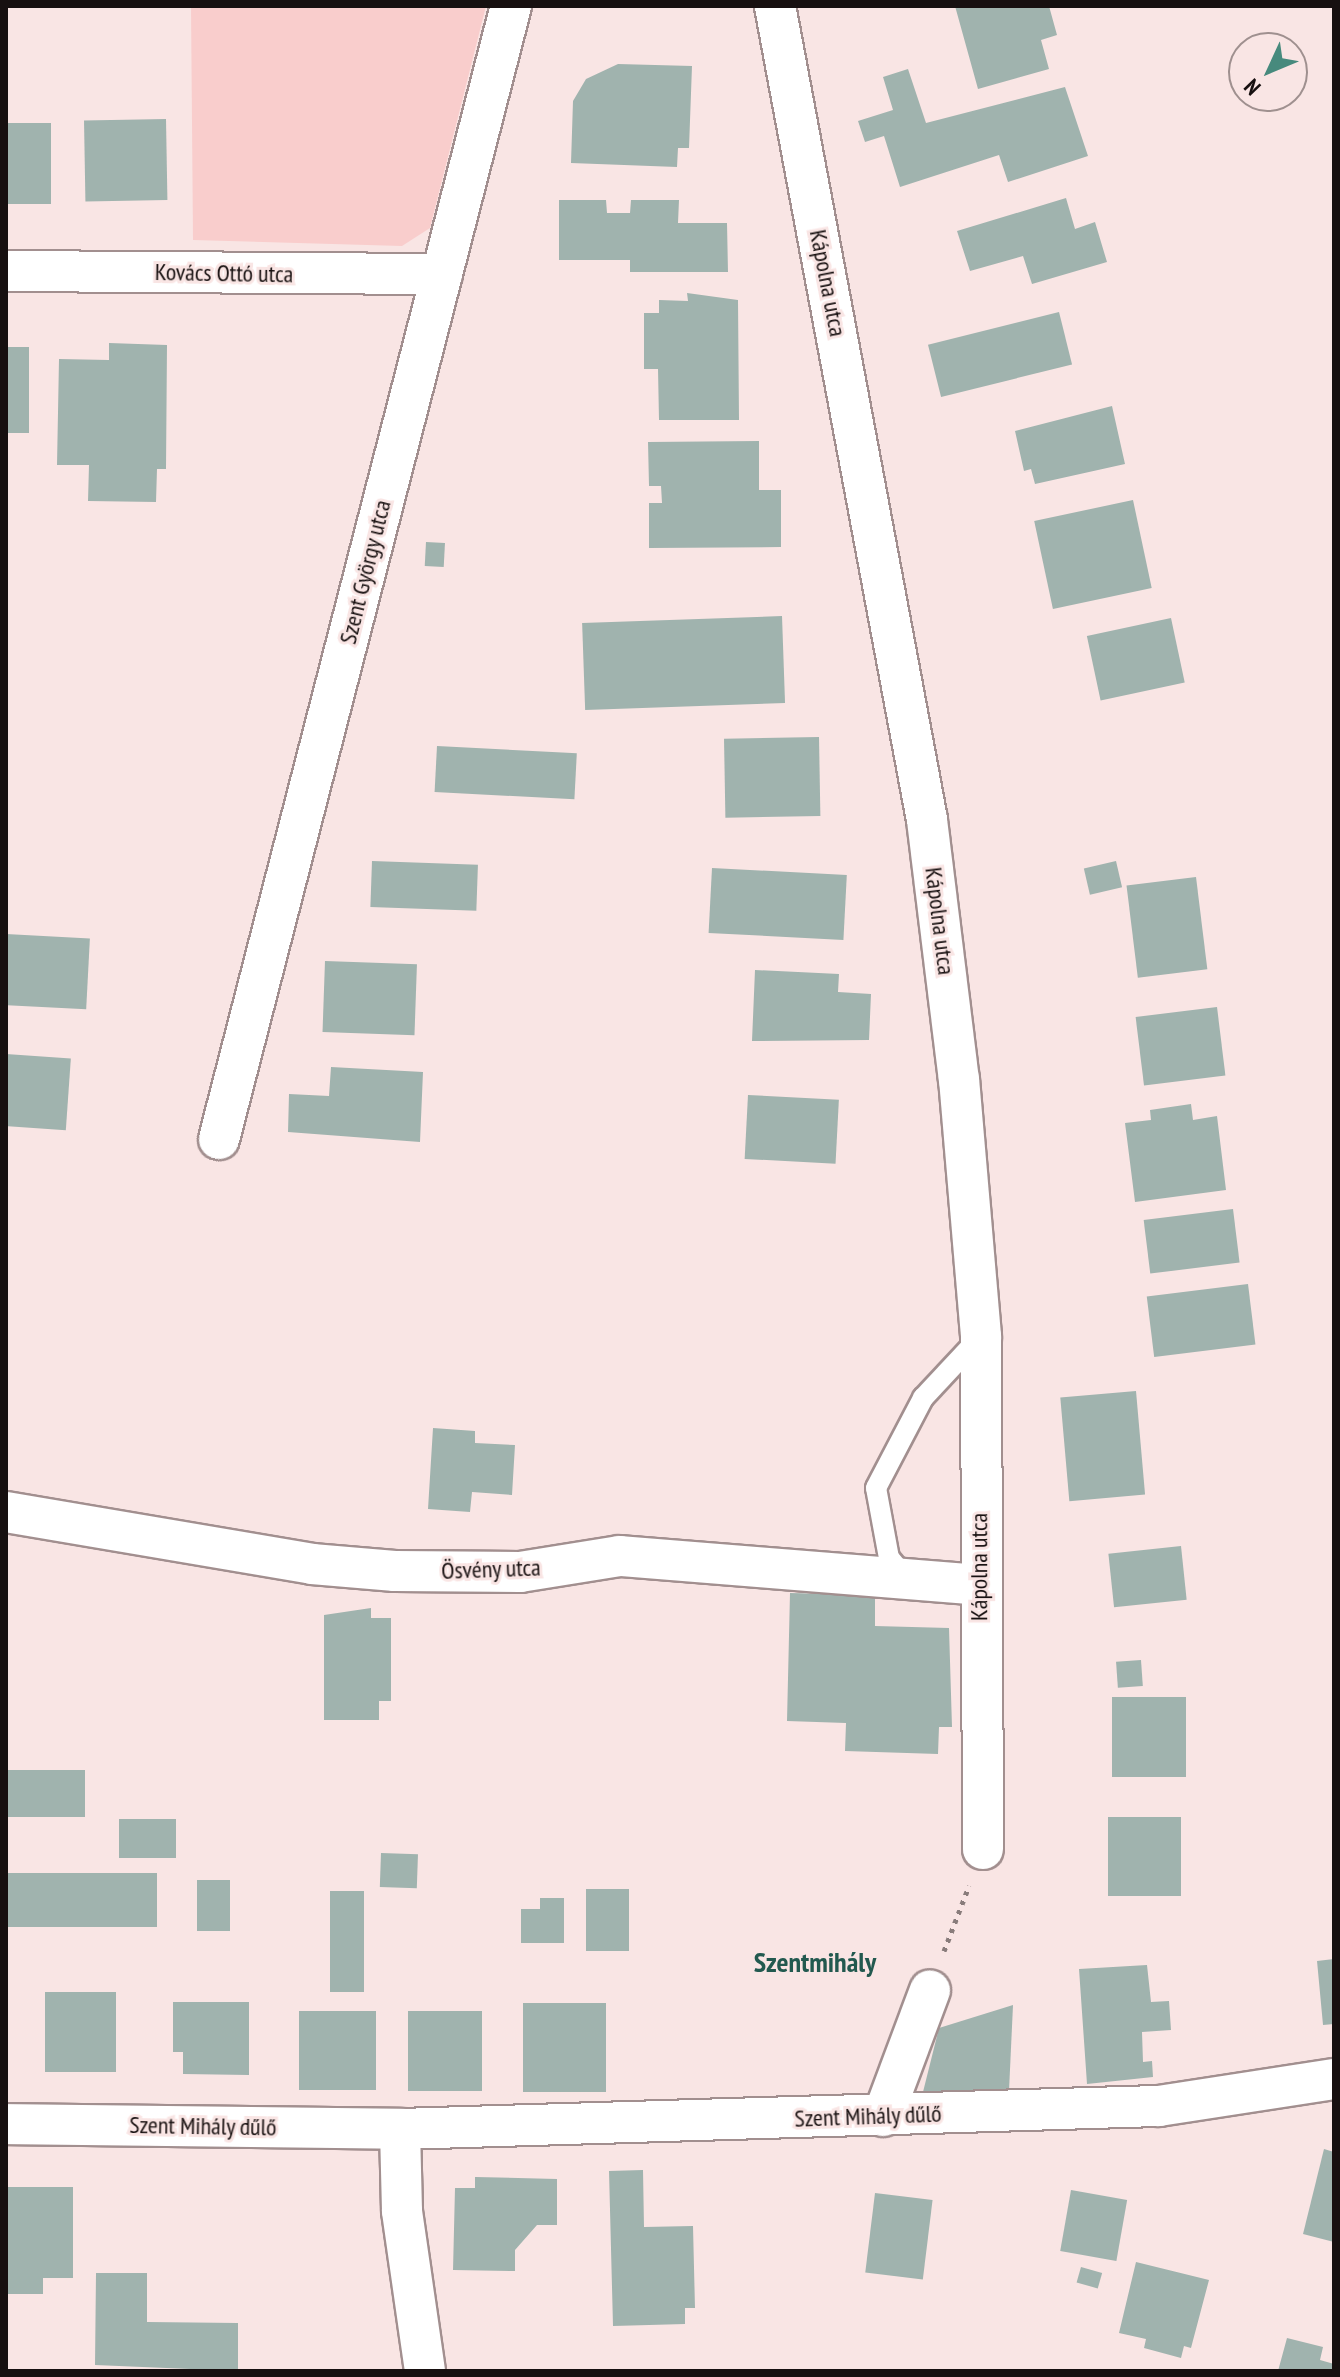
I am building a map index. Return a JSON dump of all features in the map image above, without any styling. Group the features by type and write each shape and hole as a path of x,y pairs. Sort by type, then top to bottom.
{"street":[{"name":"Szent György utca","path":"219,1139 511,6"},
{"name":"Kápolna utca","path":"775,6 927,820 959,1079 981,1336 978,1585 983,1849"},
{"name":"Kovács Ottó utca","path":"6,271 442,274"},
{"name":"Ösvény utca","path":"6,1512 312,1564 395,1571 520,1572 620,1556 909,1582 978,1585"},
{"path":"883,2116 930,1990"},
{"name":"Szent Mihály dűlő","path":"6,2124 400,2129 883,2116 1159,2106 1334,2079"},
{"path":"400,2129 402,2211 425,2371"}],"lane":[{"path":"909,1582 889,1558 876,1488 923,1398 981,1336"}],"path":[{"path":"930,1990 983,1849"}],"shaded area":[{"path":"191,6 486,6 430,228 402,246 193,240"}],"building":[{"path":"955,6 1049,6 1057,35 1041,40 1049,69 978,89"},
{"path":"618,64 692,66 689,148 678,148 677,167 571,163 573,101 586,79"},
{"path":"908,69 926,123 1065,87 1088,156 1008,182 999,155 900,187 884,136 865,142 858,121 893,110 883,77"},
{"path":"166,119 167,200 85,201 84,120"},
{"path":"6,123 51,123 51,204 6,204"},
{"path":"1066,198 1075,229 1095,222 1107,262 1032,284 1023,256 970,271 957,231"},
{"path":"559,200 606,200 607,213 630,213 631,200 679,200 678,223 727,223 728,272 630,272 630,260 559,260"},
{"path":"687,293 738,300 739,420 659,420 658,369 644,369 644,313 659,313 659,300 688,301"},
{"path":"1059,312 1072,364 941,397 928,345"},
{"path":"109,343 167,345 166,469 157,469 156,502 88,501 89,465 57,465 59,359 109,360"},
{"path":"6,347 29,347 29,433 6,433"},
{"path":"1112,406 1125,464 1035,484 1031,469 1024,471 1015,431"},
{"path":"759,441 759,490 781,490 781,547 649,548 649,503 662,503 661,486 649,486 648,442"},
{"path":"1133,500 1152,588 1053,609 1034,521"},
{"path":"426,542 445,543 444,567 425,566"},
{"path":"782,616 785,703 585,710 582,623"},
{"path":"1171,618 1185,683 1101,700 1087,636"},
{"path":"819,737 820,816 725,818 724,739"},
{"path":"437,746 577,753 574,799 435,792"},
{"path":"372,861 478,865 476,911 370,907"},
{"path":"1116,861 1122,887 1090,895 1084,868"},
{"path":"712,868 847,875 843,940 709,933"},
{"path":"1196,877 1207,969 1138,978 1127,886"},
{"path":"6,934 90,938 86,1009 6,1005"},
{"path":"325,961 417,964 414,1035 323,1032"},
{"path":"755,970 839,974 838,992 871,994 869,1040 752,1041"},
{"path":"1217,1007 1225,1075 1144,1085 1136,1017"},
{"path":"6,1054 71,1059 66,1130 6,1126"},
{"path":"331,1067 423,1072 420,1142 288,1132 289,1094 329,1096"},
{"path":"748,1095 839,1100 836,1164 745,1159"},
{"path":"1191,1104 1193,1120 1217,1116 1226,1190 1135,1202 1125,1123 1151,1120 1150,1110"},
{"path":"1233,1209 1240,1263 1150,1274 1144,1220"},
{"path":"1248,1284 1255,1345 1154,1357 1147,1296"},
{"path":"1136,1391 1145,1495 1069,1501 1060,1398"},
{"path":"433,1428 475,1431 475,1443 515,1445 512,1495 472,1492 470,1512 428,1509"},
{"path":"1181,1546 1187,1600 1114,1607 1108,1554"},
{"path":"790,1593 875,1595 875,1626 949,1628 952,1727 939,1727 938,1754 845,1751 846,1723 787,1721"},
{"path":"371,1608 371,1618 391,1618 391,1701 379,1701 379,1720 324,1720 324,1615"},
{"path":"1141,1660 1143,1686 1118,1688 1116,1662"},
{"path":"1112,1697 1186,1697 1186,1777 1112,1777"},
{"path":"6,1770 85,1770 85,1817 6,1817"},
{"path":"1108,1817 1181,1817 1181,1896 1108,1896"},
{"path":"119,1819 176,1819 176,1858 119,1858"},
{"path":"381,1853 418,1854 417,1888 380,1887"},
{"path":"6,1873 157,1873 157,1927 6,1927"},
{"path":"197,1880 230,1880 230,1931 197,1931"},
{"path":"586,1889 629,1889 629,1951 586,1951"},
{"path":"330,1891 364,1891 364,1992 330,1992"},
{"path":"540,1898 564,1898 564,1943 521,1943 521,1909 540,1909"},
{"path":"1334,1959 1334,2024 1323,2025 1317,1961"},
{"path":"1147,1965 1151,2002 1169,2001 1171,2030 1142,2032 1143,2062 1152,2061 1153,2077 1087,2084 1079,1969"},
{"path":"45,1992 116,1992 116,2072 45,2072"},
{"path":"173,2002 249,2002 249,2075 183,2074 183,2052 173,2052"},
{"path":"523,2003 606,2003 606,2092 523,2092"},
{"path":"1013,2005 1009,2091 921,2100 939,2028"},
{"path":"299,2011 376,2011 376,2090 299,2090"},
{"path":"408,2011 482,2011 482,2091 408,2091"},
{"path":"1324,2149 1334,2152 1334,2242 1303,2234"},
{"path":"643,2170 644,2227 693,2226 695,2308 685,2308 685,2324 613,2326 609,2171"},
{"path":"475,2177 557,2179 557,2225 537,2225 515,2250 515,2271 453,2270 455,2188 475,2188"},
{"path":"7,2187 73,2187 73,2278 43,2278 43,2294 7,2294"},
{"path":"1071,2190 1127,2200 1116,2261 1060,2251"},
{"path":"875,2193 933,2200 923,2279 865,2272"},
{"path":"1136,2262 1209,2280 1191,2348 1184,2346 1181,2358 1144,2348 1146,2339 1119,2333"},
{"path":"1081,2267 1102,2273 1098,2288 1077,2282"},
{"path":"96,2273 147,2273 147,2322 238,2323 238,2371 95,2365"},
{"path":"1287,2338 1323,2347 1320,2360 1334,2364 1334,2371 1278,2371"}],"district":[{"name":"Szentmihály","path":"815,1962"}]}
